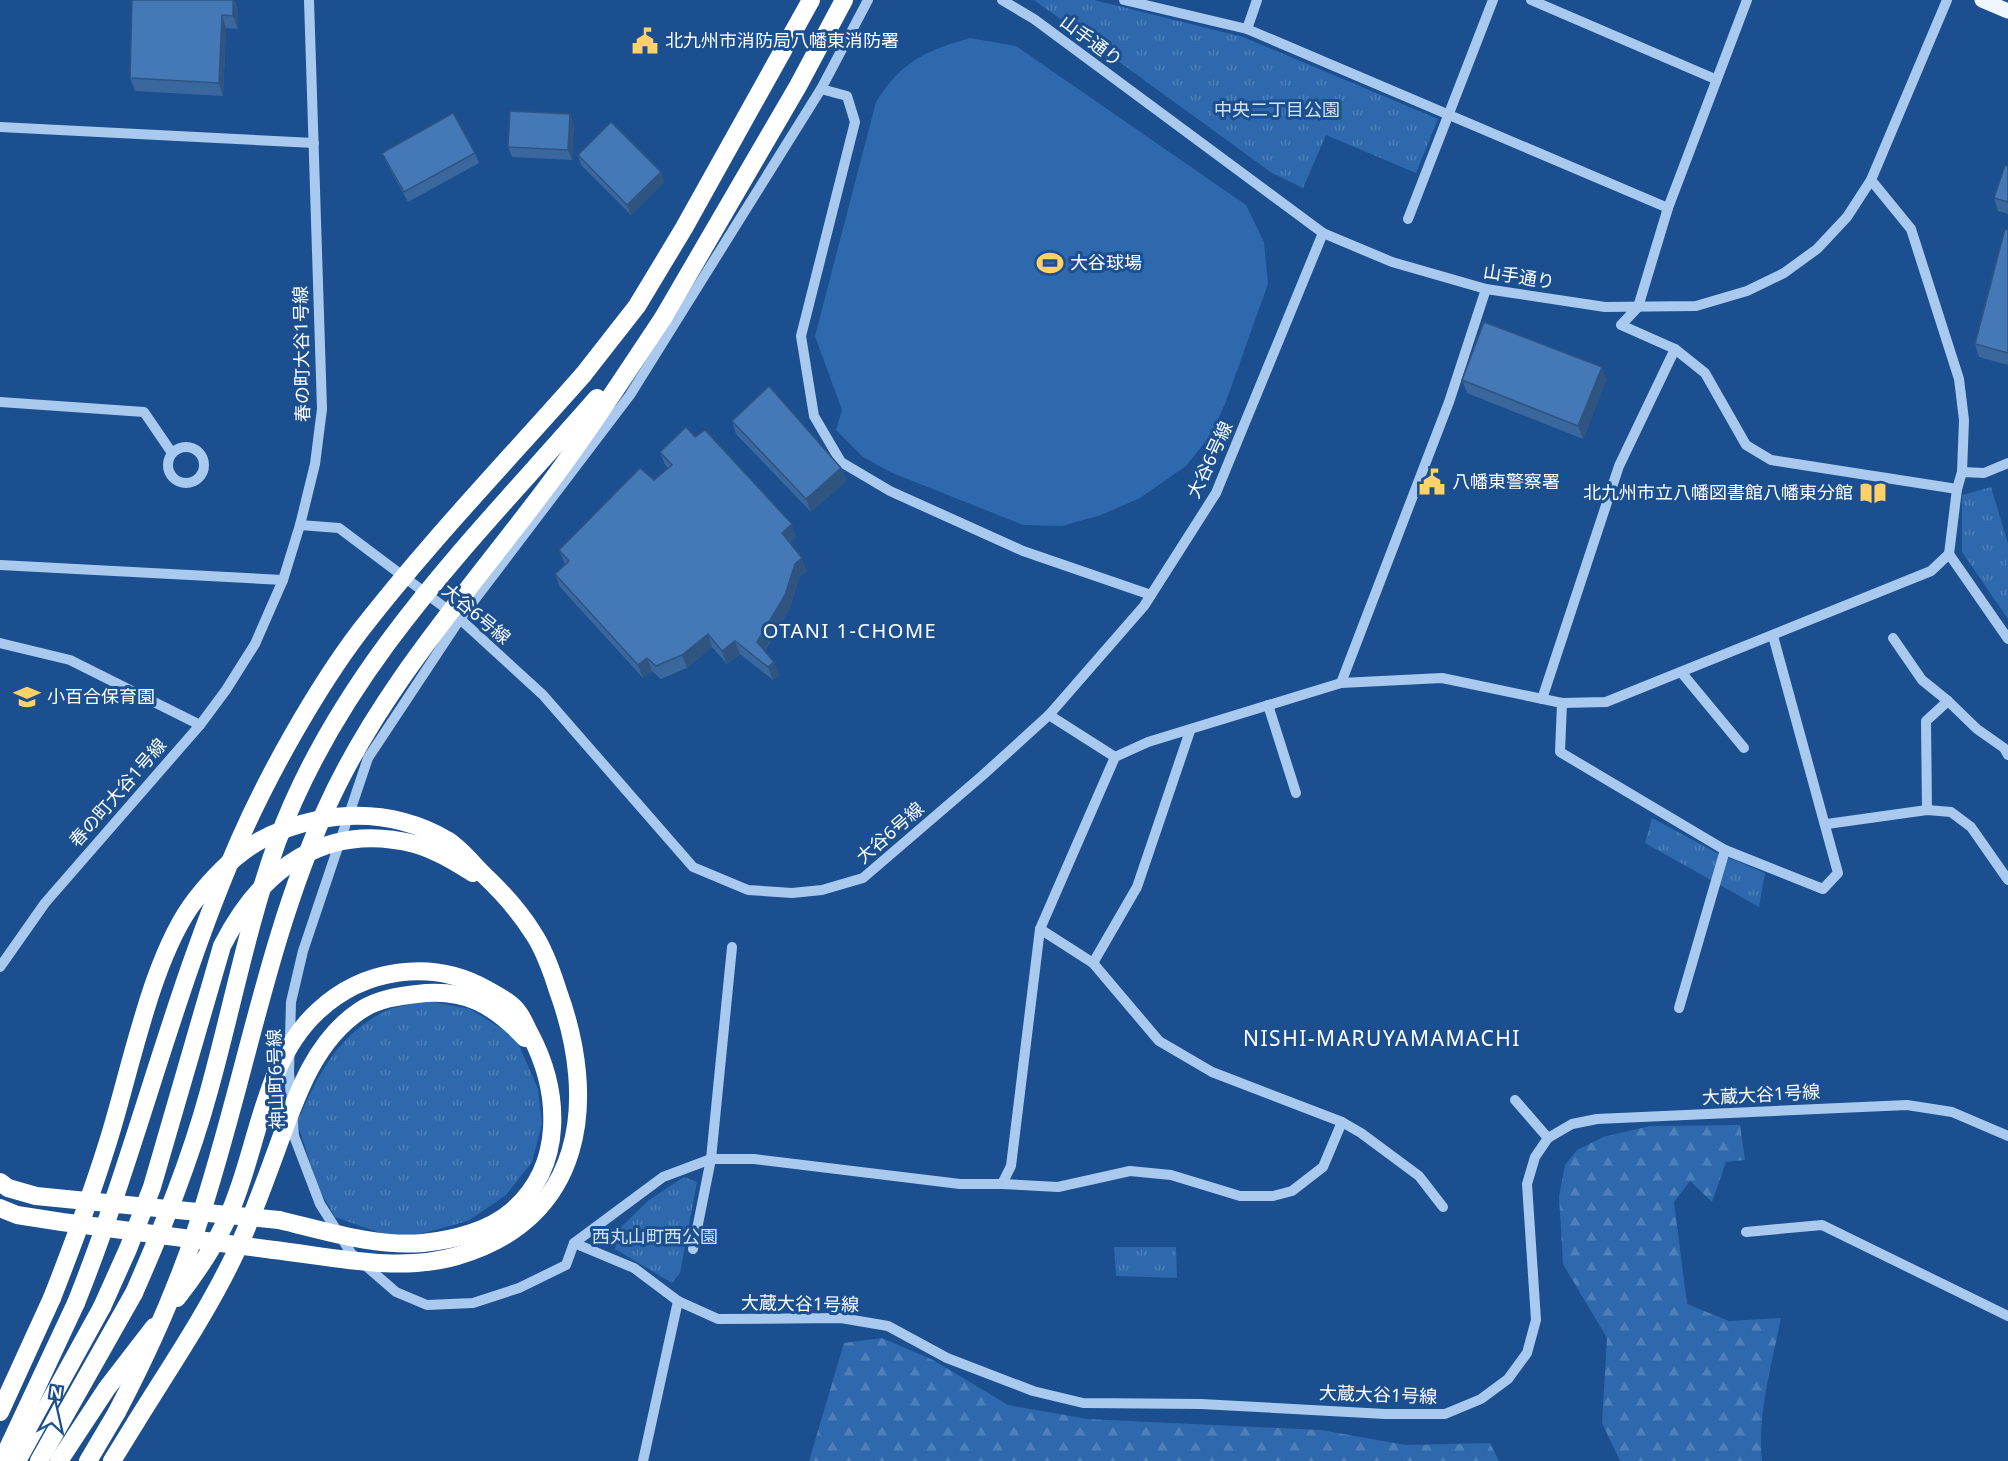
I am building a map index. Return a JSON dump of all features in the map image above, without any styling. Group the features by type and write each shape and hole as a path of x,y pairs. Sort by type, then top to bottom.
{"highway":[{"path":"2,1461 76,1303 104,1234 179,997 207,918 240,839 277,767 317,695 358,633 413,566 583,375 637,306 743,126 811,0"},
{"path":"88,1461 117,1412 170,1303 220,1151 264,981 302,866 326,807 382,707 560,470 663,318 793,96 844,0"},
{"path":"39,1461 134,1293 166,1221 190,1156 259,899 278,841 331,731 403,620 663,318"},
{"path":"0,1208 17,1215 62,1222 274,1250 395,1263 425,1262 456,1257 487,1245 520,1227 543,1206 560,1181 572,1148 578,1113 577,1062 568,1019 534,934 495,886 450,842 391,818 363,815 301,824 269,834 241,852 193,903 174,935 160,970 87,1207 52,1298 0,1412"},
{"path":"17,1461 102,1307 129,1249 152,1187 222,946 235,920 253,894 274,873 298,857 327,845 358,839 387,839 416,845 439,854 495,886"},
{"path":"0,1182 8,1188 36,1196 279,1220 390,1244 448,1240 474,1232 512,1211 529,1190 542,1168 554,1128 552,1094 541,1055 518,1012 500,997 470,980 424,970 387,974 354,985 318,1010 284,1053 237,1194 224,1226 209,1253 107,1388 59,1461"},
{"path":"112,1461 207,1308 229,1266 259,1198 301,1088 315,1060 336,1032 362,1010 393,996 425,993 457,994 491,1005 541,1055"},
{"path":"0,1443 76,1303"}],"main road":[{"path":"1983,0 2008,11"}],"street":[{"name":"春の町大谷1号線","path":"0,968 45,903 200,725 226,690 255,644 283,580 315,464 322,409 309,0"},
{"name":"神山町6号線","path":"574,1243 566,1266 519,1288 473,1303 427,1305 396,1292 351,1253 320,1204 294,1136 289,1072 291,1002 303,951 368,758 460,619 630,395 820,88 868,0"},
{"name":"山手通り","path":"1002,0 1034,19 1323,233 1392,262 1486,289 1605,307 1638,308 1696,306 1747,291 1784,273 1817,249 1840,225 1871,180 1947,0"},
{"path":"1124,0 1247,28 1668,208"},
{"path":"1247,28 1257,0"},
{"path":"1408,219 1493,0"},
{"path":"1531,0 1715,79"},
{"path":"1747,0 1715,79 1668,208 1638,308 1621,326 1675,349 1705,373 1746,445 1771,459 1957,489"},
{"path":"820,88 847,96 855,123 801,336 814,416 841,462 890,491 1023,551 1151,596"},
{"path":"0,127 314,144"},
{"path":"1002,1184 1011,1166 1040,929 1115,758 1148,742 1341,683 1442,678 1562,703 1606,702 1931,571 1949,554 1957,489 1962,472 1964,420 1959,379 1911,229 1871,180"},
{"name":"大谷6号線","path":"300,525 339,528 460,619 543,695 693,867 748,890 792,893 822,890 862,878 1049,715 1151,596 1216,493 1323,233"},
{"path":"1341,683 1449,402 1486,289"},
{"path":"1542,699 1619,466 1675,349"},
{"path":"0,402 144,412 172,453"},
{"path":"1962,472 1984,473 2008,463"},
{"path":"1949,554 2008,639"},
{"path":"0,566 283,580"},
{"path":"1562,703 1560,752 1725,850 1823,889 1838,873 1827,824 1773,636"},
{"path":"1893,638 1922,680 1977,729 2004,748 2008,755"},
{"path":"0,643 70,660 200,725"},
{"path":"1681,672 1744,748"},
{"path":"1927,810 1926,721 1948,701"},
{"path":"1268,705 1296,793"},
{"path":"1049,715 1115,758"},
{"path":"1093,963 1137,886 1190,731"},
{"path":"1827,824 1927,810 1950,812 1971,827 2008,880"},
{"path":"1678,1008 1725,850"},
{"path":"1040,929 1093,963 1159,1041 1212,1072 1342,1122 1361,1132 1419,1176 1443,1207"},
{"path":"693,1249 711,1160 732,947"},
{"path":"1515,1101 1548,1138"},
{"name":"大蔵大谷1号線","path":"678,1300 718,1319 842,1318 888,1326 947,1358 1033,1391 1083,1403 1201,1404 1384,1414 1446,1414 1490,1393 1508,1379 1527,1353 1536,1320 1527,1184 1535,1157 1548,1138 1572,1124 1597,1119 1907,1105 1952,1112 2008,1137"},
{"path":"574,1243 663,1177 711,1160 754,1159 960,1184 1058,1187 1130,1171 1172,1175 1240,1196 1273,1196 1292,1191 1323,1167 1342,1122"},
{"path":"1746,1232 1822,1225 2008,1316"},
{"path":"574,1243 634,1268 678,1300 643,1461"}],"green space":[{"name":"中央二丁目公園","path":"1034,0 1094,0 1243,37 1438,119 1416,173 1326,135 1303,188 1272,173"},
{"name":"大谷球場","path":"970,38 1016,46 1246,205 1264,242 1268,284 1225,404 1210,436 1186,466 1140,498 1101,515 1062,526 1023,525 890,472 863,457 836,430 842,410 815,336 876,102 905,67 927,53"},
{"path":"1991,487 2008,544 2008,619 1962,552 1962,495"},
{"path":"1652,818 1715,852 1765,873 1759,907 1645,843"},
{"path":"428,1001 470,1009 504,1030 518,1043 538,1089 542,1124 532,1162 506,1195 468,1221 420,1234 383,1234 335,1217 318,1187 297,1122 322,1072 343,1043 371,1019 388,1010"},
{"path":"1740,1125 1745,1160 1726,1162 1712,1202 1690,1181 1674,1202 1687,1304 1729,1321 1781,1318 1763,1407 1762,1461 1620,1461 1602,1423 1607,1338 1563,1264 1559,1196 1565,1165 1577,1150 1603,1137 1650,1126"},
{"name":"西丸山町西公園","path":"684,1177 697,1182 680,1273 672,1283 615,1249 619,1229 649,1200"},
{"path":"1114,1247 1176,1247 1177,1278 1116,1276"},
{"path":"882,1338 933,1360 1008,1405 1088,1419 1321,1430 1406,1445 1490,1443 1499,1461 809,1461 844,1343"}],"building":[{"path":"132,0 233,0 233,16 222,15 219,83 130,78"},
{"path":"510,111 570,114 568,150 508,147"},
{"path":"453,113 475,153 404,192 382,153"},
{"path":"611,122 661,172 627,205 578,155"},
{"path":"2005,165 2008,166 2008,202 1994,198"},
{"path":"2005,229 2008,230 2008,353 1975,344"},
{"path":"1484,322 1602,367 1578,426 1462,380"},
{"path":"769,386 841,468 806,499 732,421"},
{"path":"686,427 695,437 705,430 792,524 782,533 802,558 795,564 785,595 757,642 774,662 768,667 735,641 722,651 708,634 682,655 656,666 647,658 638,665 555,574 569,561 559,550 640,468 654,480 672,465 660,452"}],"place":[{"name":"北九州市消防局八幡東消防署","path":"645,41"},
{"name":"大谷球場","path":"1050,263"},
{"name":"八幡東警察署","path":"1432,482"},
{"name":"北九州市立八幡図書館八幡東分館","path":"1873,493"},
{"name":"小百合保育園","path":"27,697"}],"district":[{"name":"OTANI 1-CHOME","path":"850,631"},
{"name":"NISHI-MARUYAMAMACHI","path":"1382,1039"}]}
